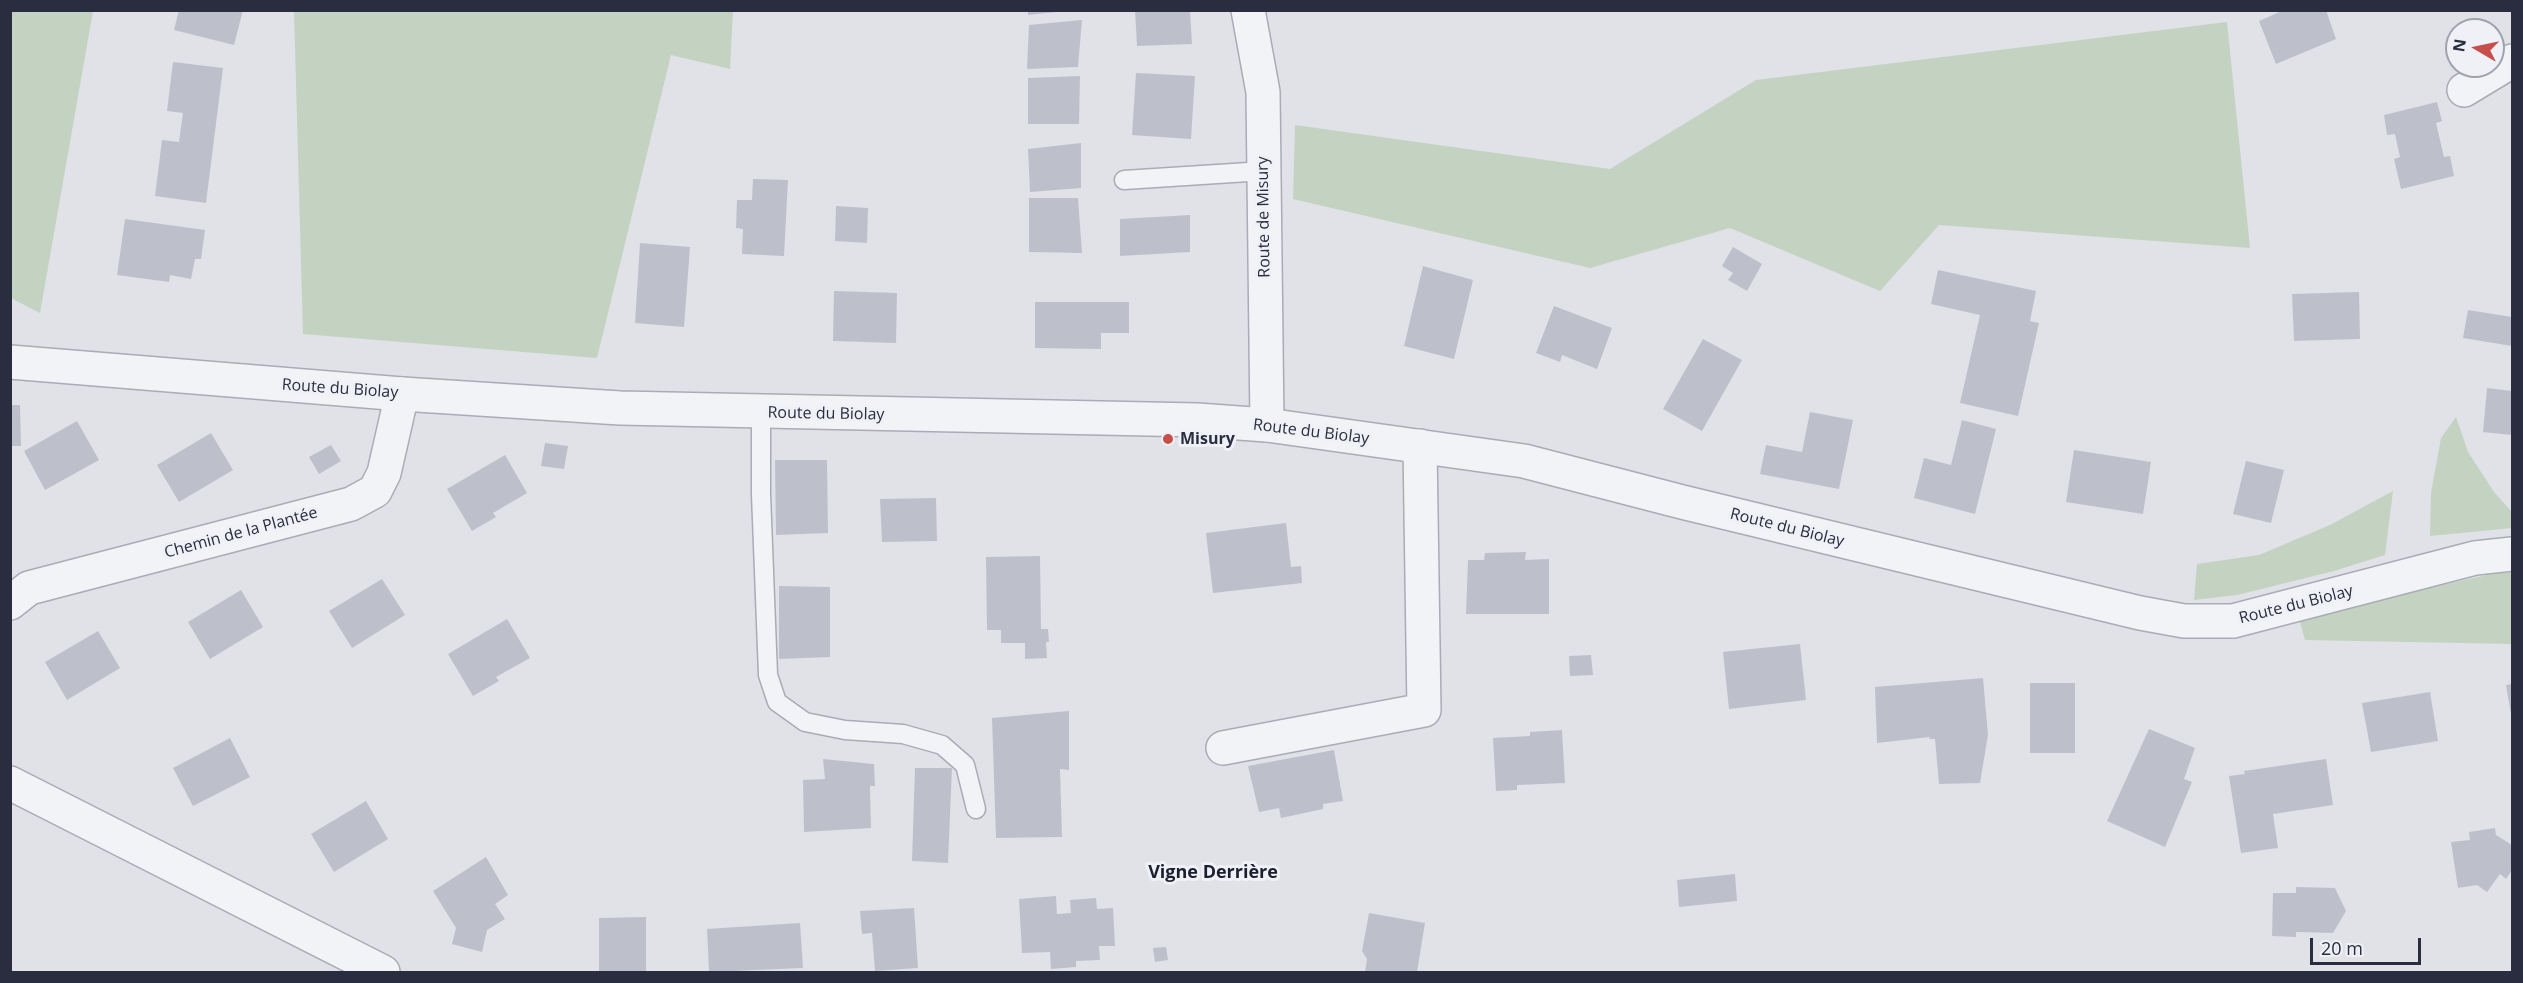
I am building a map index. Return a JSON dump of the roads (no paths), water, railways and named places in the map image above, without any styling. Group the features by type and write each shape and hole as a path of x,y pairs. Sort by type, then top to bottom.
{"street":[{"name":"Route de Misury","path":"1248,10 1263,92 1267,425"},
{"path":"2464,90 2512,61"},
{"name":"Route du Biolay","path":"10,362 402,394 620,408 1197,420 1267,425 1524,461 1682,502 2119,608 2184,621 2233,621 2475,558 2512,554"},
{"name":"Chemin de la Plantée","path":"10,603 29,588 351,504 375,491 384,473 402,394"},
{"path":"1223,748 1425,710 1420,446"},
{"path":"10,783 383,972"}],"lane":[{"path":"1124,180 1264,171"},
{"path":"761,412 761,494 768,675 777,702 805,722 845,730 903,734 942,745 965,765 976,809"}],"place":[{"name":"Misury","path":"1168,439"}],"district":[{"name":"Vigne Derrière","path":"1213,873"}]}
